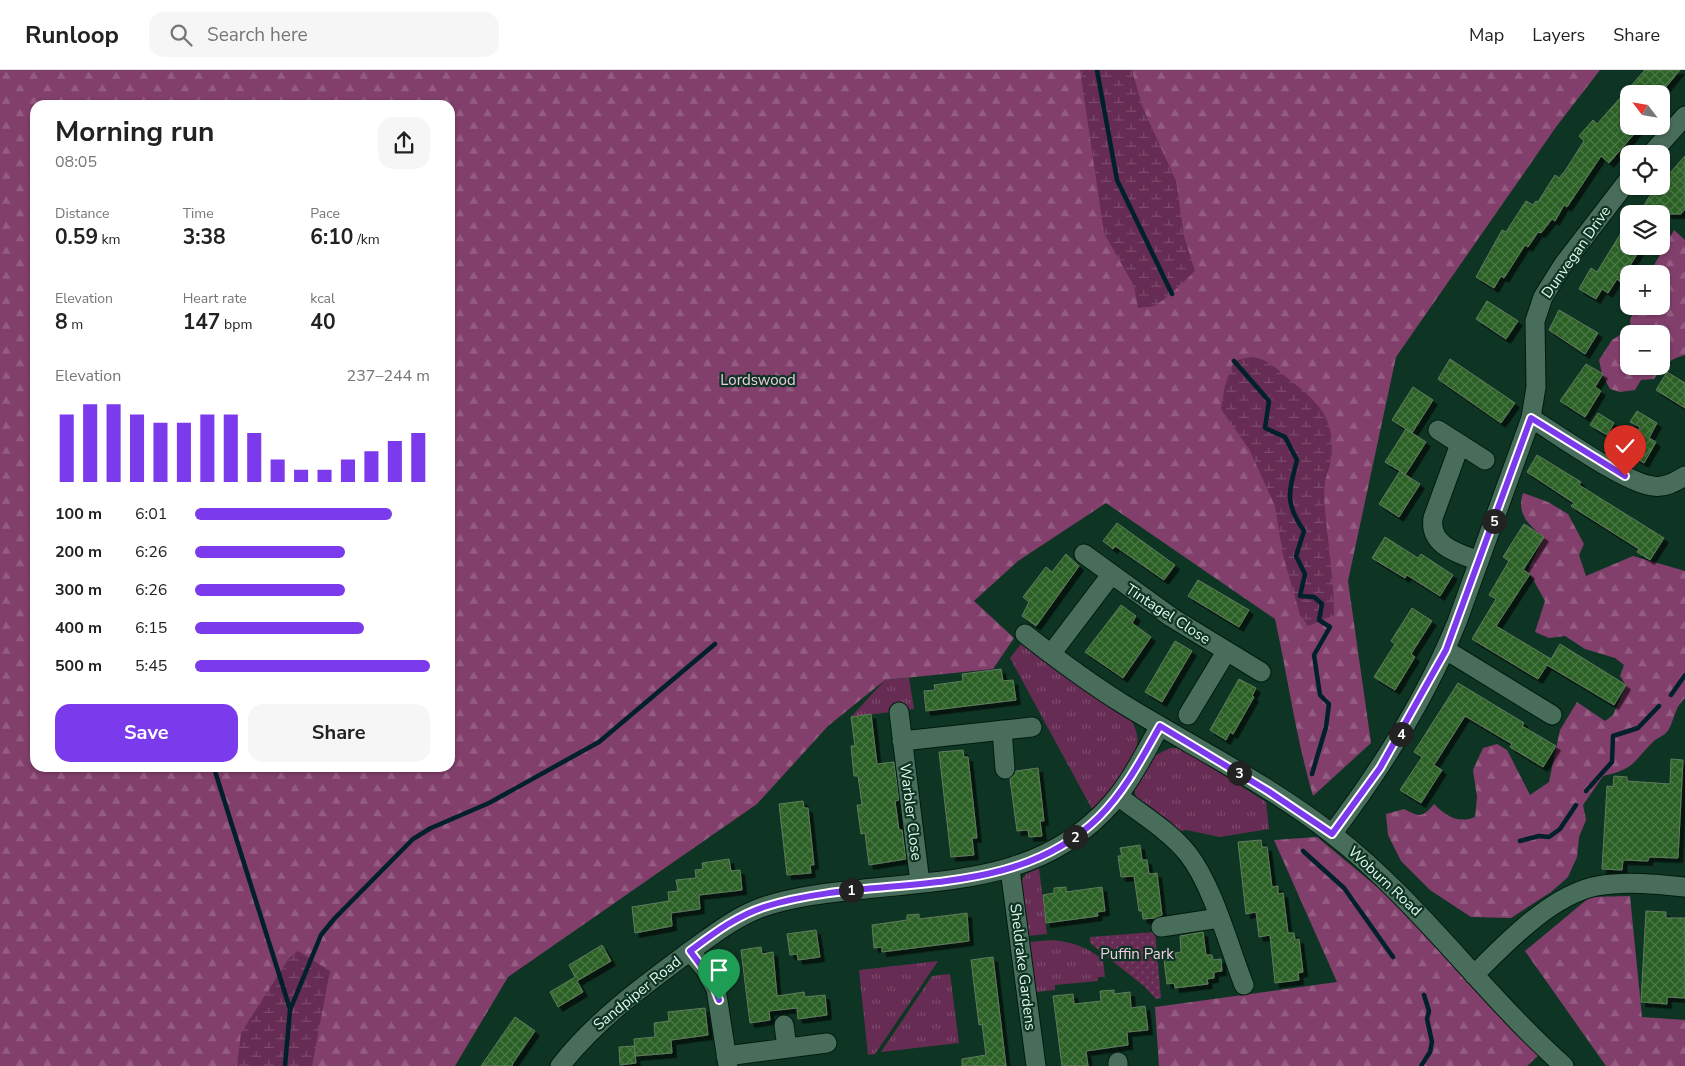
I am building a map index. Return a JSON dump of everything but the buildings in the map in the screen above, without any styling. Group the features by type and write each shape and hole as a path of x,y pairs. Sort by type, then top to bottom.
{"street":[{"path":"1659,145 1685,116"},
{"name":"Dunvegan Drive","path":"1332,834 1380,768 1446,650 1531,418 1536,387 1535,321 1543,297 1563,265 1620,190"},
{"path":"1531,418 1640,483 1662,486 1675,482 1685,476"},
{"path":"1438,430 1485,460"},
{"path":"1460,444 1433,518 1432,527 1437,540 1444,546 1479,561"},
{"name":"Tintagel Close","path":"1084,554 1111,575 1226,652 1261,672"},
{"name":"Tintagel Close","path":"1051,654 1111,575"},
{"name":"Woburn Road","path":"1025,634 1088,682 1268,791 1332,834 1389,882 1552,1062"},
{"path":"1446,650 1552,715"},
{"name":"Tintagel Close","path":"1188,715 1226,652"},
{"name":"Warbler Close","path":"898,712 920,883"},
{"name":"Sandpiper Road","path":"560,1066 589,1032 637,990 736,919 763,907 837,892 970,877 1010,869 1036,860 1077,835 1118,796 1160,726"},
{"name":"Warbler Close","path":"902,741 1032,727"},
{"path":"1002,730 1005,769"},
{"path":"1118,796 1188,853 1198,868 1244,985"},
{"name":"Sheldrake Gardens","path":"1010,869 1036,1066"},
{"path":"1474,975 1533,920 1572,895 1596,886 1618,883 1685,886"},
{"path":"1161,926 1219,918"},
{"path":"690,951 705,969 716,989 727,1061 786,1048 827,1043"},
{"path":"784,1025 786,1048"}],"green space":[{"name":"Lordswood","path":"0,70 1600,70 1556,127 1396,357 1348,581 1371,743 1313,796 1297,730 1275,619 1106,503 1018,561 974,601 1014,638 993,669 885,680 828,726 757,804 508,977 455,1066 0,1066"},
{"path":"1080,70 1132,70 1142,106 1176,181 1184,236 1195,271 1155,306 1138,308 1134,286 1104,233"},
{"path":"1674,230 1685,240 1685,355 1670,362 1670,325 1631,325 1632,315 1670,315 1670,265 1654,265 1660,255 1670,255 1670,237"},
{"path":"1620,335 1620,375 1657,375 1654,379 1641,380 1635,390 1620,392 1610,389 1602,374 1599,360 1612,340"},
{"path":"1250,357 1272,365 1302,389 1324,414 1331,434 1331,460 1325,482 1324,499 1334,615 1308,626 1300,615 1283,555 1275,506 1249,449 1221,409 1225,385 1234,361"},
{"path":"1523,493 1548,502 1568,514 1584,544 1579,555 1586,576 1633,556 1685,571 1685,698 1677,709 1666,733 1654,741 1628,767 1603,776 1583,805 1586,820 1579,837 1577,857 1568,877 1551,892 1511,918 1471,917 1430,890 1401,861 1388,835 1386,814 1404,809 1420,815 1434,804 1453,818 1463,820 1475,817 1477,797 1473,770 1483,748 1497,744 1507,750 1530,795 1549,782 1560,730 1577,702 1605,721 1613,715 1626,685 1620,676 1624,665 1615,658 1585,649 1565,636 1549,638 1535,632 1545,601 1528,570 1544,537 1525,518 1521,507"},
{"path":"1021,644 1062,675 1131,719 1134,725 1137,745 1130,762 1118,780 1092,809 1010,658"},
{"path":"909,678 914,709 851,717 885,680"},
{"path":"1170,748 1180,748 1266,802 1269,829 1220,837 1186,830 1177,832 1139,801 1135,794 1135,786 1152,757"},
{"path":"1317,837 1399,905 1476,992 1540,1054 1527,1066 1159,1066 1155,1007 1337,982 1274,840"},
{"path":"1039,868 1047,934 1028,936 1021,881 1026,874"},
{"path":"1630,896 1642,1017 1685,1020 1685,1066 1606,1066 1525,951 1590,897"},
{"name":"Puffin Park","path":"1155,932 1161,998 1156,999 1145,987 1090,943 1090,937"},
{"path":"1053,940 1080,946 1097,955 1103,960 1105,977 1098,977 1098,981 1055,985 1055,990 1036,992 1030,942"},
{"path":"298,951 330,971 312,1066 237,1066 241,1033 289,958"},
{"path":"938,961 875,1054 868,1055 859,970"},
{"path":"950,974 959,1043 881,1052 932,976"}],"waterway":[{"path":"1097,70 1117,180 1172,294"},
{"path":"1234,361 1269,401 1265,428 1285,437 1297,460 1290,497 1293,512 1304,531 1296,556 1305,574 1300,596 1314,597 1322,604 1319,620 1330,627 1314,655 1320,695 1329,704 1326,727 1312,774"},
{"path":"285,1066 290,1010 321,935 334,919 413,839 431,828 489,803 599,742 715,644"},
{"path":"1671,695 1685,675"},
{"path":"1586,791 1612,762 1613,736 1638,728 1659,706"},
{"path":"215,772 290,1009"},
{"path":"1520,841 1539,836 1549,837 1560,829 1576,805"},
{"path":"1303,851 1344,888 1393,957"},
{"path":"1421,1066 1430,1052 1432,1042 1427,1019 1429,1011 1424,995"}],"route":[{"path":"719,1000 711,979 690,951 736,919 763,907 792,900 837,892 970,877 1018,867 1036,860 1077,835 1112,802 1138,765 1160,726 1268,791 1332,834 1380,768 1446,650 1531,418 1625,476"}]}
